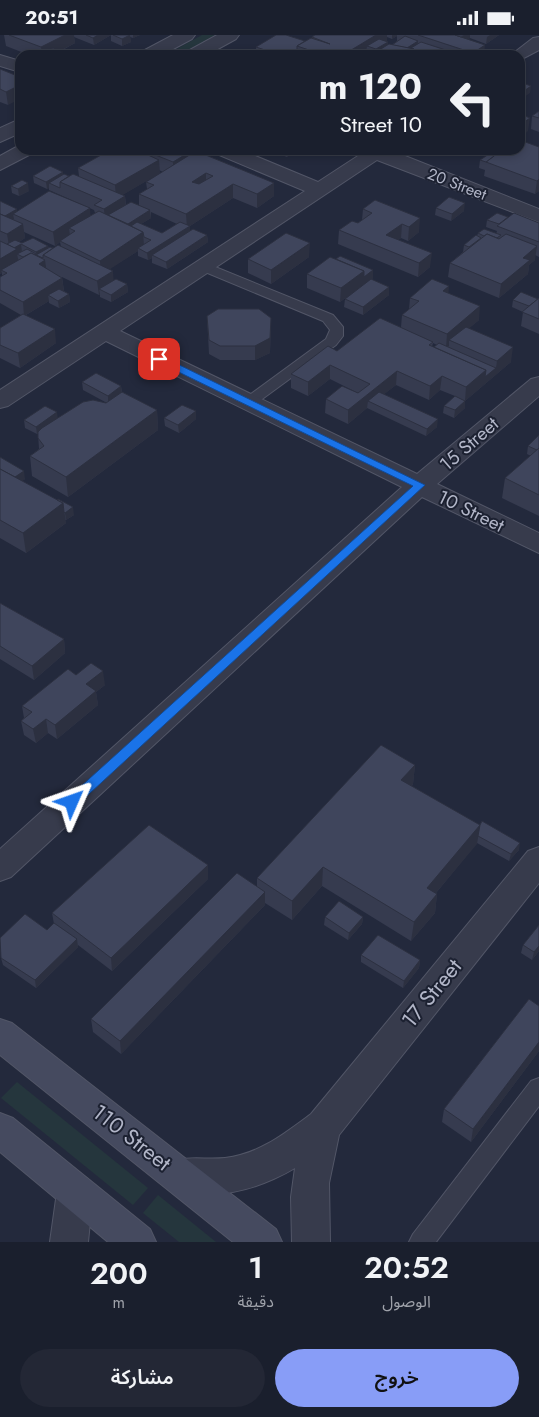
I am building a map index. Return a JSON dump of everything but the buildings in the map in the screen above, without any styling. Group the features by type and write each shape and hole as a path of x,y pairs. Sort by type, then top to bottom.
{"main road":[{"name":"110 Street","path":"0,1034 263,1242"},
{"path":"0,1130 137,1242"}],"street":[{"path":"158,50 186,35"},
{"path":"203,50 230,35"},
{"path":"525,52 539,42"},
{"path":"0,60 15,65"},
{"path":"0,136 15,128"},
{"path":"0,163 15,155"},
{"path":"236,155 320,190"},
{"path":"0,401 106,333 203,266 372,155"},
{"name":"20 Street","path":"388,155 539,216"},
{"name":"10 Street","path":"106,333 420,485 539,545"},
{"name":"15 Street","path":"0,868 420,485 539,384"},
{"name":"17 Street","path":"180,1175 208,1178 236,1175 263,1168 295,1149 324,1126 539,860"},
{"name":"17 Street","path":"311,1242 308,1206 310,1178 324,1126"},
{"path":"69,1242 76,1192"}],"lane":[{"path":"203,266 328,318 337,326 338,335 335,339 249,402"},
{"path":"421,1242 539,1088"}],"shaded area":[{"path":"202,35 215,35 188,50 175,50"},
{"path":"17,1082 148,1188 133,1205 1,1098"},
{"path":"158,1195 216,1242 179,1242 143,1213"}],"route":[{"path":"72,802 420,485 159,359"}]}
